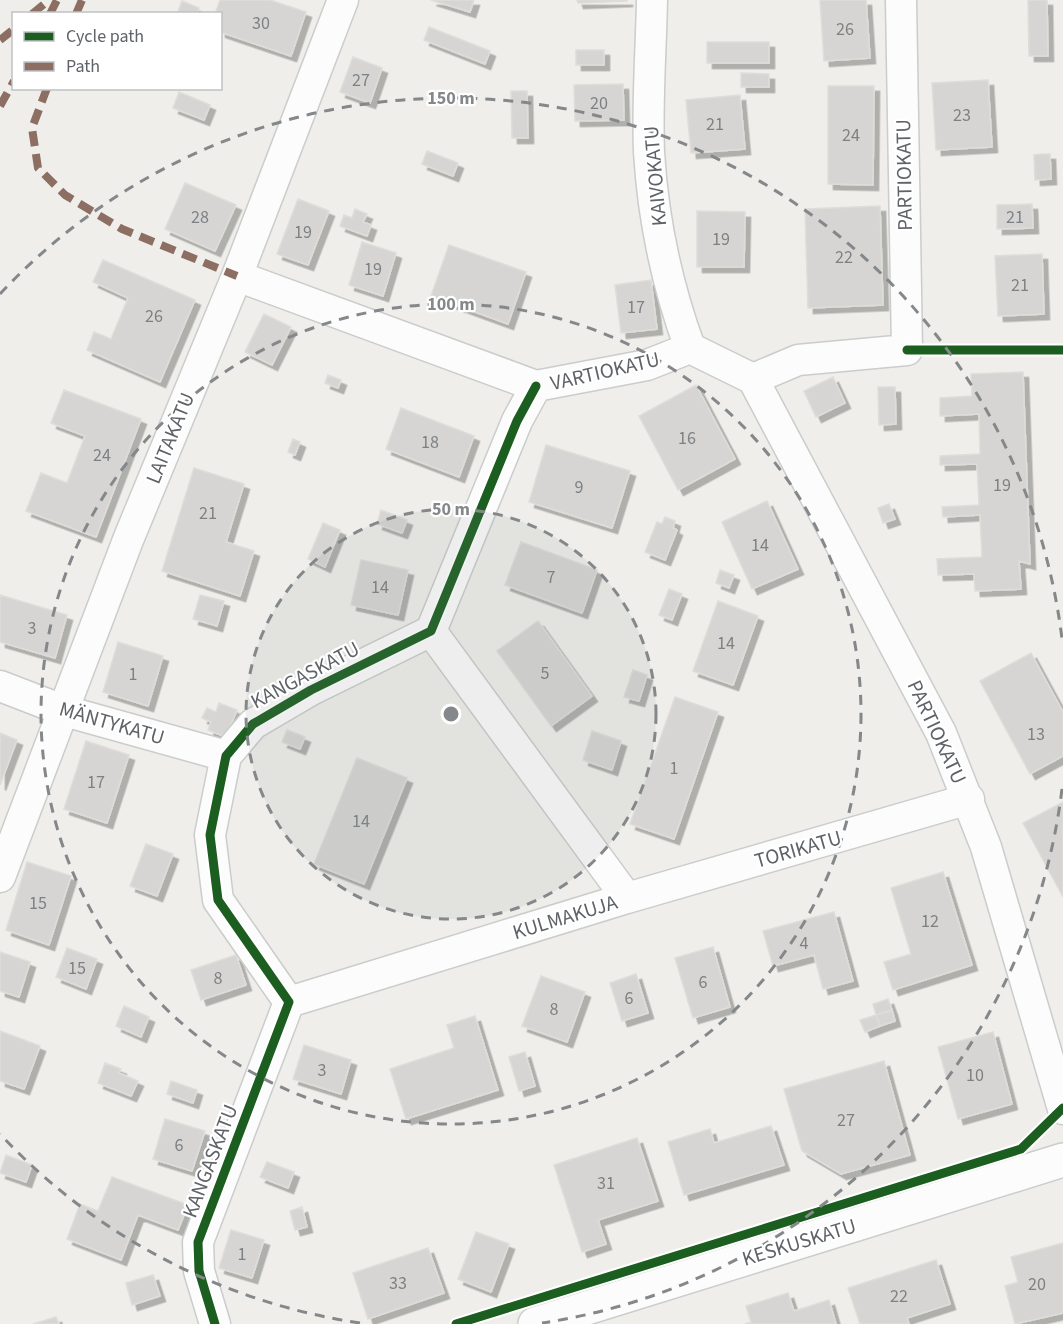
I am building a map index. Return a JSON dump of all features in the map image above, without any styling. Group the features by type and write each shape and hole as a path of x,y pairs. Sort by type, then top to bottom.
{"street":[{"name":"LAITAKATU","path":"0,877 65,711 128,540 237,276 343,0"},
{"name":"KAIVOKATU","path":"652,0 649,152 662,255 672,300 690,348"},
{"name":"PARTIOKATU","path":"901,0 907,350 798,360 753,379 941,733 969,799 986,847 1063,1109"},
{"name":"VARTIOKATU","path":"237,276 536,386 647,364 690,348"},
{"path":"690,348 753,379"},
{"path":"431,630 517,421 536,386"},
{"name":"KANGASKATU","path":"215,1324 199,1271 198,1242 289,1002 218,900 210,835 226,756 253,724 311,690 431,630"},
{"name":"KULMAKUJA","path":"289,1002 627,898 431,630"},
{"name":"MÄNTYKATU","path":"0,686 65,711 226,756"},
{"name":"TORIKATU","path":"627,898 969,799"},
{"name":"KESKUSKATU","path":"535,1324 1063,1160"}],"building":[{"path":"220,0 270,0 306,12 291,56 222,33 222,12 216,12"},
{"path":"431,0 474,0 470,12"},
{"path":"577,0 627,0 627,1 578,3"},
{"path":"820,0 866,0 870,58 824,61"},
{"path":"1028,0 1047,0 1048,56 1029,56"},
{"path":"182,1 199,8 198,12 178,12"},
{"path":"429,27 490,51 485,64 424,40"},
{"path":"707,42 769,42 769,63 707,63"},
{"path":"576,50 604,50 604,65 576,65"},
{"path":"353,57 382,68 370,103 340,92"},
{"path":"741,73 769,74 769,87 741,87"},
{"path":"988,80 992,147 936,150 932,83"},
{"path":"623,84 624,120 575,121 574,85"},
{"path":"828,86 874,86 873,185 828,184"},
{"path":"511,91 527,91 528,138 512,138"},
{"path":"179,92 210,105 204,120 173,108"},
{"path":"740,95 745,149 691,153 686,100"},
{"path":"427,151 458,163 453,176 422,164"},
{"path":"1050,154 1051,179 1035,180 1034,155"},
{"path":"185,183 236,205 215,251 165,229"},
{"path":"298,199 329,211 308,265 277,254"},
{"path":"1032,204 1033,228 997,229 997,205"},
{"path":"880,206 883,305 808,308 805,209"},
{"path":"355,209 367,214 363,222 371,225 367,236 340,226 344,215 352,218"},
{"path":"697,211 745,212 744,267 697,267"},
{"path":"362,242 396,253 383,296 349,285"},
{"path":"449,245 526,272 508,324 431,296"},
{"path":"1042,254 1044,314 998,316 995,256"},
{"path":"103,260 195,300 160,382 87,350 94,332 111,339 128,298 93,282"},
{"path":"651,280 657,329 621,333 615,285"},
{"path":"264,314 291,327 272,365 245,352"},
{"path":"1023,372 1030,564 1019,561 1021,589 975,591 974,574 938,575 937,559 982,557 980,515 943,517 942,507 979,505 977,464 940,465 940,456 980,454 979,414 940,416 940,398 972,396 971,374"},
{"path":"328,375 341,380 338,388 325,383"},
{"path":"833,377 845,403 816,417 804,391"},
{"path":"696,385 735,459 678,490 639,416"},
{"path":"878,387 895,387 896,424 879,425"},
{"path":"64,390 141,419 96,537 26,511 41,473 67,483 85,436 51,423"},
{"path":"401,408 474,436 459,477 386,449"},
{"path":"293,439 300,442 295,455 288,452"},
{"path":"546,445 630,471 612,528 529,502"},
{"path":"194,468 244,484 226,542 254,551 240,596 162,571"},
{"path":"767,501 798,569 752,589 722,522"},
{"path":"889,504 895,519 883,523 878,508"},
{"path":"381,510 407,520 402,533 377,524"},
{"path":"665,517 675,521 673,528 677,530 665,560 645,552 657,522 662,524"},
{"path":"323,523 340,530 325,567 308,559"},
{"path":"521,542 597,570 582,613 505,585"},
{"path":"361,560 408,570 398,615 351,605"},
{"path":"720,570 734,575 729,588 716,583"},
{"path":"669,589 682,594 672,620 659,615"},
{"path":"0,595 67,615 55,658 0,642"},
{"path":"200,595 224,601 217,626 193,619"},
{"path":"718,601 758,616 733,685 693,671"},
{"path":"538,621 592,696 551,726 497,651"},
{"path":"118,642 163,656 148,706 103,692"},
{"path":"1031,653 1063,712 1063,756 1030,774 980,681"},
{"path":"633,670 647,675 639,701 624,697"},
{"path":"675,697 718,712 674,839 630,824"},
{"path":"219,703 237,710 226,737 208,730 211,722 202,718 207,708 216,712"},
{"path":"287,730 305,737 300,749 282,742"},
{"path":"592,731 621,741 612,770 583,760"},
{"path":"0,733 17,740 0,785"},
{"path":"86,741 129,755 107,823 64,809"},
{"path":"357,758 407,778 364,884 314,864"},
{"path":"1063,802 1063,897 1023,823"},
{"path":"146,844 173,854 157,896 130,886"},
{"path":"27,862 71,876 49,945 6,930"},
{"path":"943,872 972,965 893,990 884,962 911,954 891,888"},
{"path":"834,912 853,981 823,989 814,955 773,966 763,931"},
{"path":"713,947 730,1007 693,1018 675,958"},
{"path":"67,948 97,959 86,989 56,977"},
{"path":"0,952 30,962 19,997 0,991"},
{"path":"236,955 246,985 201,1000 191,970"},
{"path":"636,974 648,1013 622,1021 610,983"},
{"path":"541,976 585,992 567,1042 522,1026"},
{"path":"888,999 892,1010 876,1015 873,1004"},
{"path":"124,1006 149,1017 141,1037 116,1026"},
{"path":"892,1010 895,1021 880,1026 876,1015"},
{"path":"876,1015 880,1026 865,1032 860,1020"},
{"path":"475,1016 498,1090 406,1119 390,1069 454,1048 447,1025"},
{"path":"0,1031 40,1046 24,1089 0,1081"},
{"path":"993,1032 1012,1104 958,1119 938,1047"},
{"path":"304,1045 351,1060 341,1094 293,1079"},
{"path":"525,1052 535,1086 519,1091 509,1057"},
{"path":"884,1061 910,1155 841,1174 802,1151 784,1089"},
{"path":"105,1063 121,1069 119,1073 138,1081 131,1096 98,1083"},
{"path":"171,1081 197,1090 193,1103 167,1094"},
{"path":"165,1119 205,1131 192,1171 153,1159"},
{"path":"771,1126 784,1165 684,1195 668,1142 710,1129 714,1143"},
{"path":"637,1138 658,1201 598,1220 606,1244 582,1252 554,1165"},
{"path":"6,1155 32,1165 26,1182 0,1173"},
{"path":"267,1162 294,1172 288,1188 260,1177"},
{"path":"112,1177 188,1205 178,1230 138,1215 121,1260 67,1239 80,1204 98,1211"},
{"path":"302,1207 307,1227 295,1230 290,1211"},
{"path":"231,1230 264,1240 252,1278 219,1268"},
{"path":"476,1232 509,1244 491,1292 458,1279"},
{"path":"1063,1243 1063,1313 1015,1324 1005,1286 1018,1282 1011,1257"},
{"path":"428,1248 444,1293 368,1319 353,1273"},
{"path":"936,1260 950,1304 907,1318 909,1324 860,1324 848,1288"},
{"path":"153,1275 160,1296 132,1305 126,1283"},
{"path":"788,1293 794,1311 829,1300 836,1324 745,1324 751,1322 746,1306"},
{"path":"56,1317 59,1324 33,1324"}],"marked path":[{"path":"34,12 49,0"},
{"path":"51,12 57,0"},
{"path":"77,12 82,0"},
{"path":"0,40 12,31"},
{"path":"0,106 12,85"},
{"path":"46,90 32,128 38,168 65,195 122,229 237,276"}],"cycle path":[{"path":"907,350 1063,350"},
{"path":"215,1324 199,1271 198,1242 289,1002 218,900 210,835 226,756 253,724 311,690 431,631 517,421 536,386"},
{"path":"456,1324 1021,1149 1063,1108"}]}
